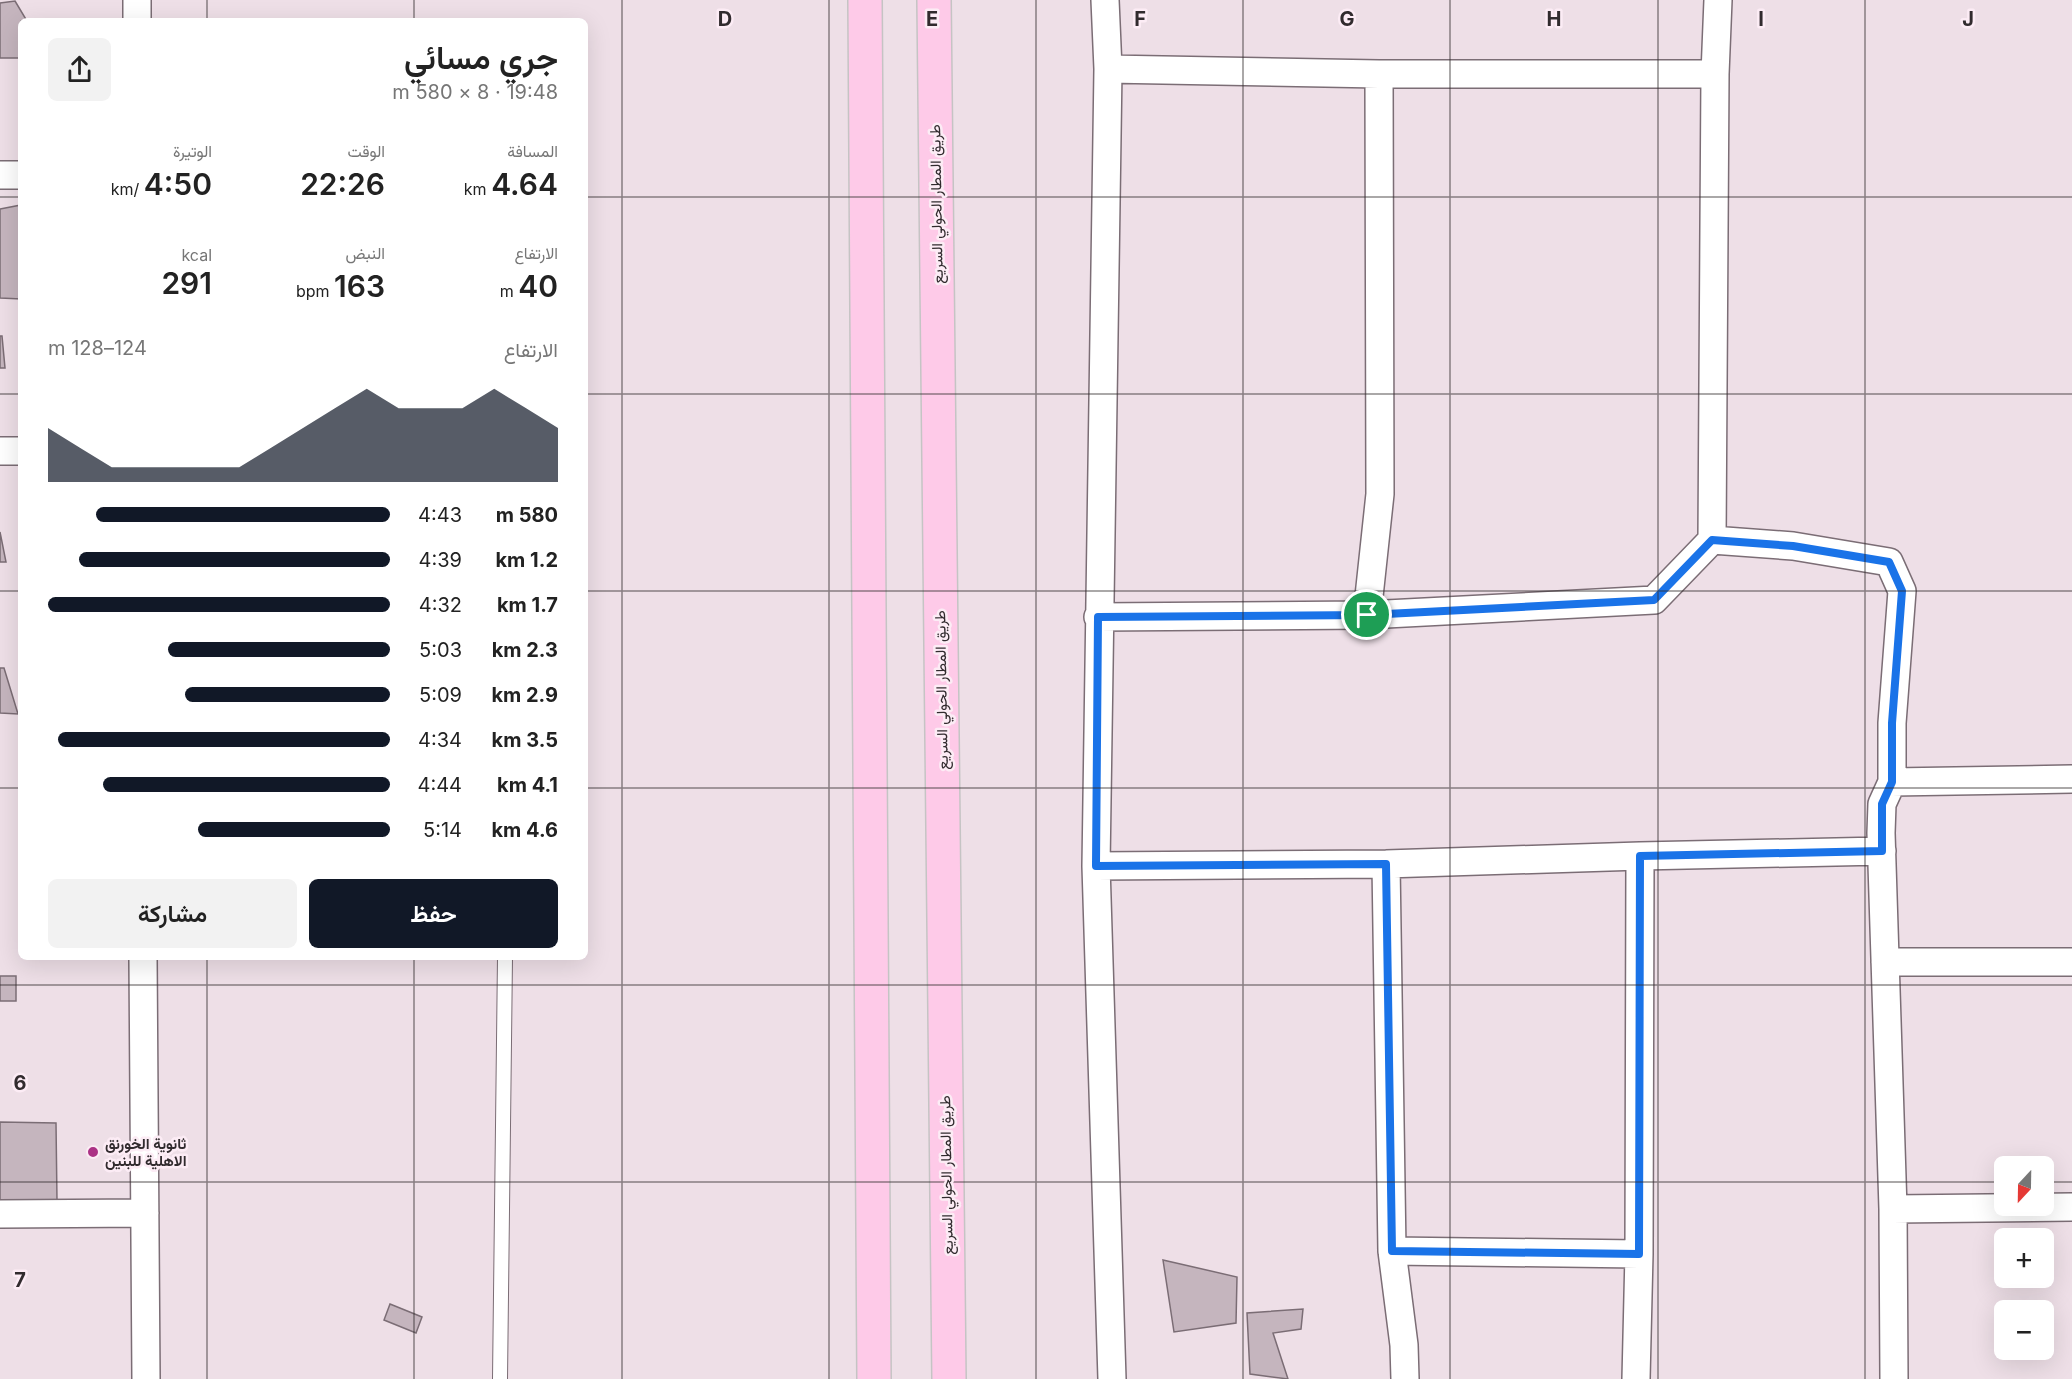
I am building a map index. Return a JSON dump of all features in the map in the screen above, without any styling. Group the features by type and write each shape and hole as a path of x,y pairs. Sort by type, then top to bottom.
{"highway":[{"path":"865,0 874,1379"},
{"name":"طريق المطار الحولي السريع","path":"934,0 949,1379"}],"street":[{"path":"137,0 137,18"},
{"path":"1105,0 1108,69 1096,866 1112,1379"},
{"path":"1098,617 1367,615 1654,600 1712,540 1715,74 1718,0"},
{"path":"1108,69 1379,74 1715,74"},
{"path":"1367,615 1380,494 1379,74"},
{"path":"0,175 18,175"},
{"path":"0,452 18,451"},
{"path":"1712,540 1793,546 1889,562 1902,591 1892,723 1892,782 1882,804 1893,1209 1894,1379"},
{"path":"1892,782 2072,779"},
{"path":"1096,866 1386,864 1882,851"},
{"path":"1636,1379 1639,1254 1640,856"},
{"path":"1386,864 1392,1251 1404,1345 1405,1379"},
{"path":"143,960 146,1379"},
{"path":"1885,962 2072,962"},
{"path":"1893,1209 2072,1207"},
{"path":"0,1214 145,1213"},
{"path":"1392,1251 1639,1254"}],"lane":[{"path":"500,1379 505,960"}],"building":[{"path":"15,1 25,18 18,18 18,58 0,58 0,3"},
{"path":"18,206 18,299 0,298 0,209"},
{"path":"0,336 2,336 5,368 0,368"},
{"path":"0,532 6,562 0,562"},
{"path":"0,668 4,668 18,714 0,713"},
{"path":"0,976 16,976 16,1001 0,1001"},
{"path":"0,1122 56,1123 57,1201 0,1201"},
{"path":"1163,1260 1237,1277 1236,1323 1174,1332"},
{"path":"390,1304 422,1317 416,1333 384,1320"},
{"path":"1303,1309 1301,1329 1273,1333 1288,1379 1250,1374 1247,1313"}],"place":[{"name":"ثانوية الخورنق الاهلية للبنين","path":"93,1152"}],"route":[{"path":"1712,540 1793,546 1889,562 1902,591 1892,723 1892,782 1882,804 1882,851 1640,856 1639,1254 1392,1251 1386,864 1096,866 1098,617 1367,615 1654,600 1712,540"}]}
